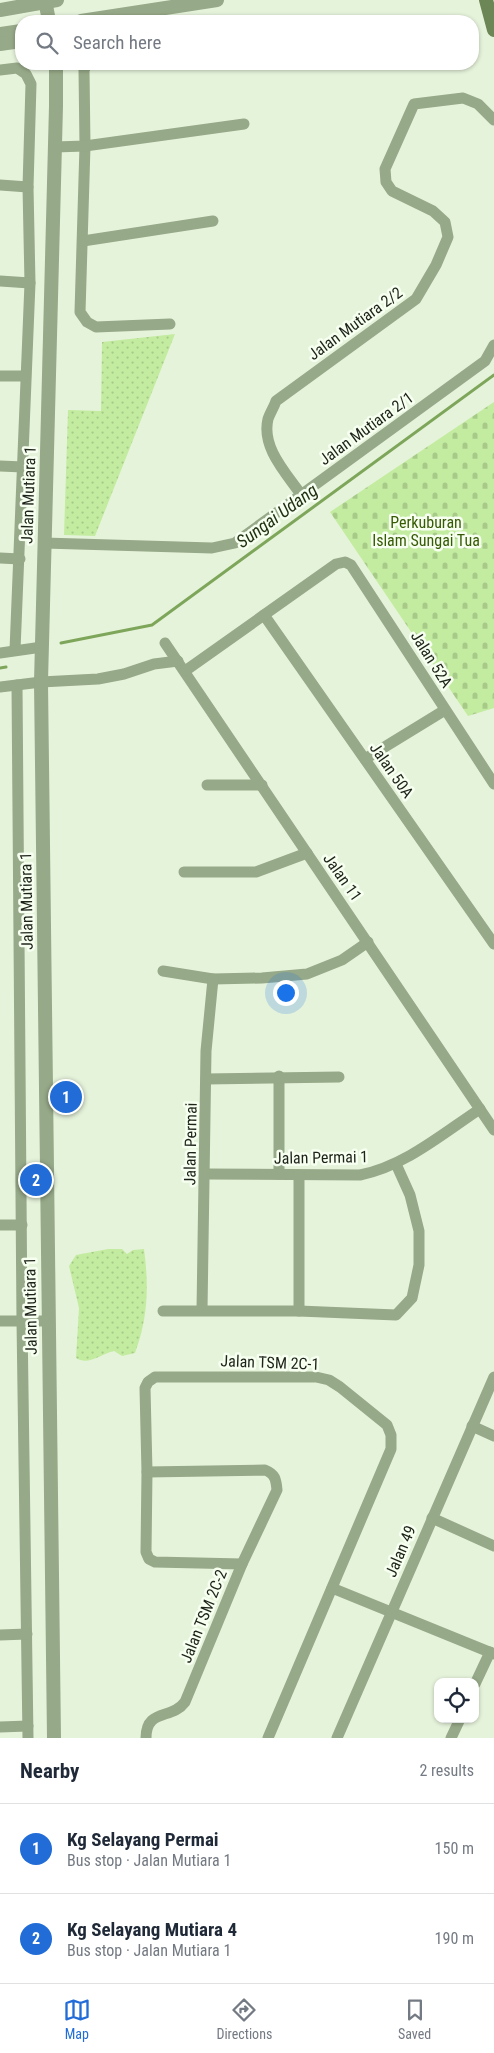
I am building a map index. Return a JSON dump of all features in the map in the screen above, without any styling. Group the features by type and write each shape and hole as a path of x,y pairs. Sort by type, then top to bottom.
{"main road":[{"path":"486,0 494,30"}],"street":[{"path":"128,15 217,0"},
{"path":"0,10 19,3 49,1 49,15"},
{"path":"0,34 15,32"},
{"path":"0,44 15,42"},
{"path":"0,70 15,68"},
{"path":"15,650 20,559 24,376 30,283 28,187 31,84 26,74 20,70"},
{"name":"Jalan Mutiara 1","path":"54,1738 41,682 56,70"},
{"path":"84,70 85,146 80,312 87,322 96,327 170,324"},
{"name":"Jalan Mutiara 2/2","path":"302,496 273,453 267,436 268,418 276,401 416,299 436,265 448,238 445,222 433,211 392,191 386,182 384,169 414,104 463,98 478,104 494,120"},
{"path":"55,147 85,146 244,124"},
{"path":"0,185 28,187"},
{"path":"83,241 213,221"},
{"path":"0,281 30,283"},
{"name":"Jalan Mutiara 2/1","path":"44,543 212,548 235,543 485,361 494,345"},
{"path":"0,376 24,376"},
{"path":"0,466 23,466"},
{"path":"0,558 20,559"},
{"name":"Jalan 52A","path":"264,615 336,564 345,562 351,565 494,784"},
{"path":"185,671 264,615"},
{"name":"Jalan 50A","path":"264,615 494,944"},
{"name":"Jalan 11","path":"165,643 494,1130"},
{"path":"0,652 42,647"},
{"path":"0,687 41,682 98,679 124,674 154,664 178,661"},
{"path":"17,685 22,1321 28,1738"},
{"path":"365,759 445,710"},
{"path":"208,785 262,785"},
{"path":"184,872 256,872 307,853"},
{"path":"163,971 213,979 262,978 306,974 342,960 368,942"},
{"name":"Jalan Permai","path":"202,1310 206,1174 206,1051 213,979"},
{"path":"279,1076 279,1174"},
{"path":"206,1079 279,1076 339,1077"},
{"name":"Jalan Permai 1","path":"206,1174 360,1175 379,1171 396,1164 480,1109"},
{"path":"163,1311 299,1311 396,1315 412,1298 419,1264 419,1231 410,1195 396,1164"},
{"path":"299,1175 299,1311"},
{"path":"0,1225 22,1225"},
{"path":"0,1321 48,1321"},
{"name":"Jalan TSM 2C-1","path":"242,1564 155,1562 149,1559 146,1552 145,1388 148,1382 155,1377 316,1376 328,1380 340,1388 387,1425 391,1435 392,1449 268,1738"},
{"name":"Jalan 49","path":"337,1738 494,1377"},
{"path":"472,1426 494,1436"},
{"name":"Jalan TSM 2C-2","path":"146,1738 148,1724 153,1719 181,1708 185,1702 242,1564 277,1490 276,1479 273,1473 265,1470 147,1472"},
{"path":"432,1518 494,1546"},
{"path":"332,1588 492,1653 478,1678"},
{"path":"0,1635 27,1634"},
{"path":"453,1737 458,1723"},
{"path":"0,1727 28,1726"}],"green space":[{"path":"175,334 95,536 64,535 68,410 101,411 102,342"},
{"name":"Perkuburan Islam Sungai Tua","path":"494,402 494,708 468,716 330,512"},
{"path":"108,1249 122,1249 127,1254 133,1250 144,1249 147,1289 143,1327 135,1353 122,1356 114,1351 85,1361 76,1358 79,1308 69,1266 76,1255"}],"waterway":[{"name":"Sungai Udang","path":"61,643 152,625 494,375"},
{"name":"Sungai Udang","path":"0,668 6,667"}],"place":[{"name":"Kg Selayang Permai","path":"66,1097"},
{"name":"Kg Selayang Mutiara 4","path":"36,1180"}]}
